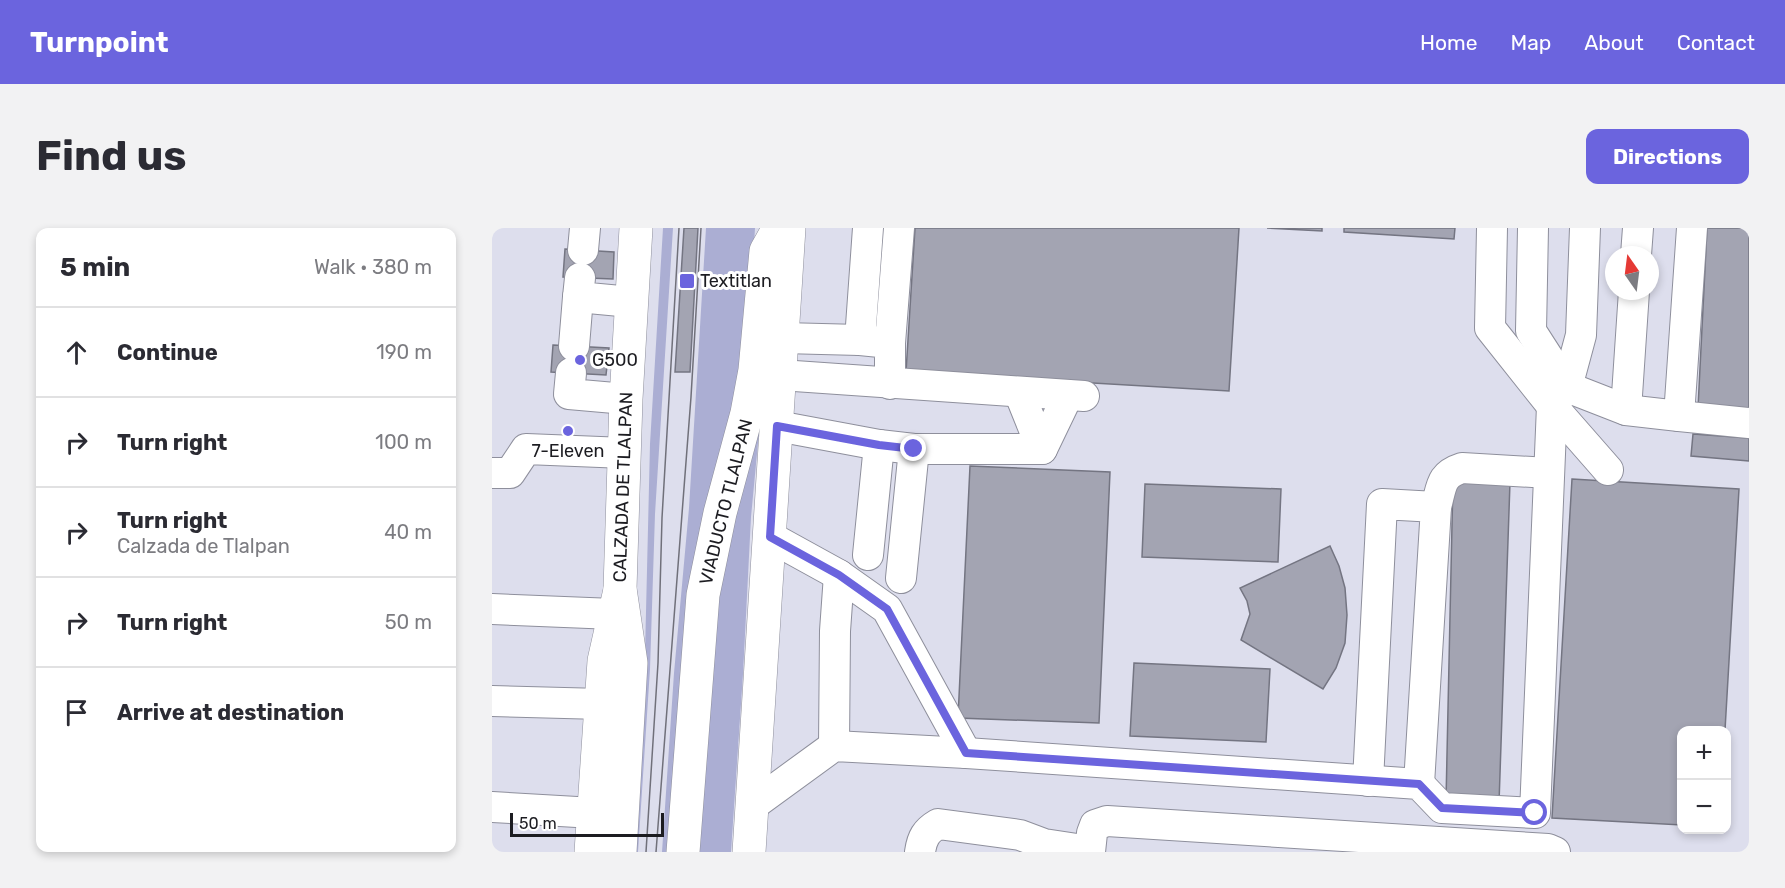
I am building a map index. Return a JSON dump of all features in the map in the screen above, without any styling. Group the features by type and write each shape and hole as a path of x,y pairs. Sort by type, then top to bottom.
{"main road":[{"name":"CALZADA DE TLALPAN","path":"591,852 604,661 617,601 636,228"},
{"name":"VIADUCTO TLALPAN","path":"683,852 703,596 720,513 747,413 755,370 766,251 779,228"},
{"path":"749,852 789,228"},
{"path":"617,601 631,663 620,852"}],"street":[{"path":"860,340 868,228"},
{"path":"890,384 890,343 899,228"},
{"path":"1492,228 1490,328 1559,397 1626,410 1749,423"},
{"path":"1533,228 1531,331 1559,397 1608,470"},
{"path":"753,805 834,746 1419,784 1442,808 1535,813 1550,473 1559,397 1581,335 1585,228"},
{"path":"1637,246 1638,228"},
{"path":"1679,416 1692,228"},
{"path":"582,263 631,302"},
{"path":"582,263 569,394 626,399"},
{"path":"1626,410 1633,300"},
{"path":"783,338 890,343"},
{"path":"780,375 1076,395 1042,449"},
{"path":"1019,392 1042,449"},
{"path":"777,426 879,445 914,449 1042,449"},
{"path":"868,555 879,445"},
{"path":"492,473 510,473 526,449 625,453"},
{"path":"901,578 914,449"},
{"path":"1419,784 1436,507 1443,479 1452,471 1462,468 1550,473"},
{"path":"1368,781 1382,504 1436,507"},
{"path":"770,537 839,575 887,609 966,753"},
{"path":"834,746 835,631 839,575"},
{"path":"492,609 617,601"},
{"path":"492,701 602,704"},
{"path":"492,807 594,813"},
{"path":"920,852 921,840 928,830 938,824 1020,835 1044,844 1090,851 1095,825 1107,821 1260,841 1548,849 1555,852"}],"shaded area":[{"path":"663,228 673,228 655,514 650,669 638,852 636,852 645,654 650,444"},
{"path":"706,228 755,228 753,264 671,852 662,852 674,673 689,508"},
{"path":"769,363 751,517 731,852 697,852 713,606"}],"building":[{"path":"684,228 698,228 690,372 675,372"},
{"path":"915,228 1239,228 1229,391 906,372"},
{"path":"1267,228 1322,228 1322,231"},
{"path":"1344,228 1455,228 1454,239 1344,232"},
{"path":"1707,228 1749,228 1749,411 1698,408"},
{"path":"565,249 614,252 613,279 563,277"},
{"name":"G500","path":"553,345 609,348 606,375 551,372"},
{"path":"1693,434 1749,438 1749,461 1691,456"},
{"path":"970,466 1110,472 1099,723 958,718"},
{"path":"1453,479 1510,482 1499,803 1446,801"},
{"path":"1572,479 1739,489 1725,726 1677,726 1677,825 1552,818"},
{"path":"1145,484 1281,489 1278,562 1142,557"},
{"path":"1330,546 1345,588 1347,615 1345,643 1336,668 1323,689 1241,640 1250,614 1247,601 1240,588"},
{"path":"1134,663 1270,669 1266,742 1130,736"}],"tram line":[{"path":"646,852 658,663 662,518 679,228"},
{"path":"656,852 691,397 701,228"}],"place":[{"name":"Textitlan","path":"687,281"},
{"name":"G500","path":"580,360"},
{"name":"7-Eleven","path":"568,431"}],"route":[{"path":"914,449 879,445 777,426 770,537 839,575 887,609 966,753 1419,784 1442,808 1535,813"}]}
